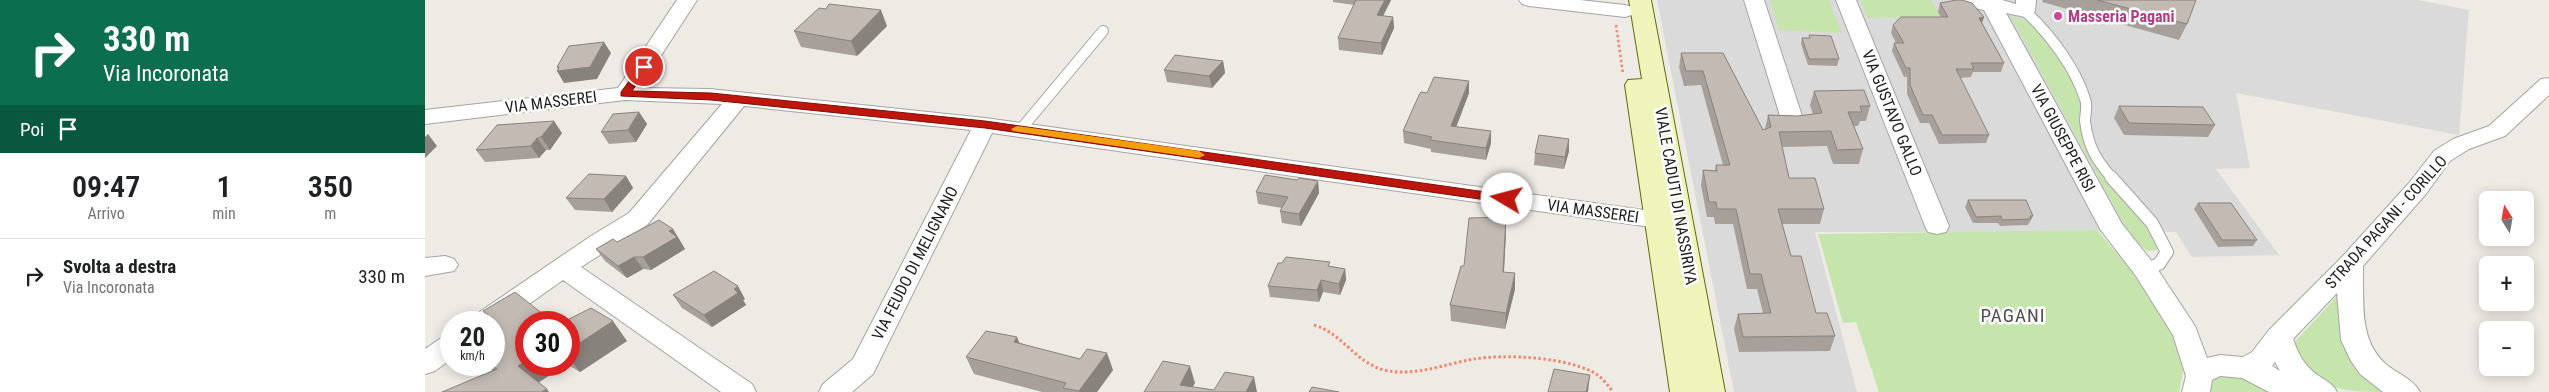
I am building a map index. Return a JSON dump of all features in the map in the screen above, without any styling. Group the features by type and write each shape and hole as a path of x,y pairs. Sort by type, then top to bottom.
{"main road":[{"name":"VIALE CADUTI DI NASSIRIYA","path":"1629,4 1685,392"},
{"name":"VIALE CADUTI DI NASSIRIYA","path":"1629,4 1709,392"}],"street":[{"path":"625,94 687,0"},
{"path":"1529,0 1629,4"},
{"path":"1754,0 1793,122"},
{"name":"VIA GUSTAVO GALLO","path":"1846,0 1937,226"},
{"path":"1963,0 2025,5"},
{"name":"VIA GIUSEPPE RISI","path":"1992,3 2113,231 2145,270 2179,321 2191,346 2198,384"},
{"name":"STRADA PAGANI - CORILLO","path":"2241,367 2262,359 2279,337 2350,264 2417,189 2442,156 2461,144 2497,130 2549,84"},
{"name":"VIA MASSEREI","path":"425,117 625,94 738,99 985,125 1659,220"},
{"path":"500,311 600,242 638,219 738,99"},
{"name":"VIA FEUDO DI MELIGNANO","path":"833,392 863,366 985,125"},
{"path":"2350,264 2353,338 2362,360 2375,374 2405,392"},
{"path":"564,268 742,392"},
{"name":"VIA GIUSEPPE RISI","path":"2179,321 2201,343 2241,367"},
{"path":"2279,337 2274,361 2288,392"},
{"path":"2279,337 2287,363 2299,376 2323,392"},
{"path":"425,363 440,353"},
{"path":"2198,384 2207,368 2220,365 2241,367 2275,381 2288,392"}],"lane":[{"name":"VIA GIUSEPPE RISI","path":"2025,5 2066,62 2086,100 2085,120 2089,144 2097,161 2152,222 2160,236 2167,252 2159,266 2145,270"},
{"path":"1021,130 1103,31"}],"path":[{"path":"1314,325 1331,329 1370,364 1382,370 1418,369 1473,359 1514,357 1591,371 1601,378 1613,392"}],"shaded area":[{"path":"1657,0 2418,0 2469,10 2459,135 2236,93 2250,168 2216,169 2279,255 2192,257 2176,232 1815,232 1857,392 1734,392"}],"green space":[{"path":"1770,0 1829,0 1842,33 1779,30"},
{"path":"1860,0 1931,0 1941,17 1868,18"},
{"path":"2011,16 2024,20 2038,30 2068,72 2081,102 2082,132 2087,150 2138,216 2154,240 2157,250 2147,251 2130,235"},
{"path":"2097,230 2131,270 2182,350 2185,361 2179,392 1879,392 1856,322 1843,323 1818,234"},
{"path":"2340,293 2343,339 2352,362 2360,372 2387,392 2345,390 2325,384 2308,373 2291,346"},
{"path":"2225,374 2241,374 2276,392 2209,392 2214,379"}],"building":[{"path":"1356,0 1385,0 1377,15 1393,17 1381,43 1338,38"},
{"path":"1957,0 1972,3 1984,17 1979,18 2004,63 1971,63 1974,69 1956,69 1989,135 1942,135 1932,115 1923,115 1910,85 1910,68 1906,68 1894,43 1904,43 1893,25 1901,17 1948,17 1940,3"},
{"path":"2097,0 2196,0 2187,24"},
{"path":"829,4 881,10 851,41 794,31 819,8 826,9"},
{"path":"1809,35 1831,36 1839,59 1809,59 1802,38 1810,38"},
{"path":"604,42 590,67 557,71 559,67 557,67 569,46"},
{"path":"1681,53 1723,53 1763,130 1771,127 1768,115 1797,116 1822,113 1814,91 1864,90 1870,106 1860,106 1862,112 1848,112 1863,149 1837,150 1831,131 1779,132 1789,178 1815,178 1824,209 1778,209 1791,256 1801,256 1816,313 1827,313 1835,336 1743,337 1738,314 1771,313 1761,274 1750,274 1736,209 1717,209 1716,202 1709,202 1703,170 1717,171 1716,165 1730,165 1703,71 1686,71"},
{"path":"1175,55 1223,61 1209,76 1164,70"},
{"path":"1434,77 1469,81 1451,126 1491,131 1486,148 1430,140 1432,137 1403,131 1419,95 1421,92 1427,93"},
{"path":"2119,106 2203,107 2215,125 2129,123"},
{"path":"639,112 628,130 601,132 613,114"},
{"path":"554,121 531,146 476,150 497,125"},
{"path":"1539,135 1569,139 1565,157 1535,153"},
{"path":"589,174 626,176 604,199 566,198"},
{"path":"1265,175 1318,181 1299,214 1280,211 1288,197 1256,192"},
{"path":"1968,200 2026,200 2033,216 2030,216 2031,219 2002,220 2001,216 1976,217"},
{"path":"2198,203 2231,203 2257,240 2222,240"},
{"path":"1506,217 1503,272 1515,273 1506,313 1450,305 1461,266 1464,266 1469,218"},
{"path":"659,220 673,229 669,231 677,237 643,257 634,257 618,266 596,249 613,239 617,242"},
{"path":"1286,257 1330,262 1328,266 1345,269 1339,284 1321,280 1317,290 1268,286 1278,263 1282,263"},
{"path":"714,271 738,286 734,289 738,293 704,315 673,295"},
{"path":"515,292 539,311 515,311 515,376 531,376 547,389 541,392 442,392 480,376 505,376 505,311 483,311"},
{"path":"591,308 613,321 580,343 580,314"},
{"path":"986,331 1017,337 1014,342 1080,359 1087,349 1107,353 1079,391 1063,388 1066,383 966,357"},
{"path":"1163,361 1190,366 1180,385 1214,390 1225,372 1254,377 1246,392 1144,392"},
{"path":"1554,369 1590,375 1586,392 1548,392"},
{"path":"1312,387 1339,392 1309,392"}],"slow traffic":[{"path":"1017,129 1199,155"}],"place":[{"name":"Masseria Pagani","path":"2058,16"}],"district":[{"name":"PAGANI","path":"2013,315"}],"route":[{"path":"644,67 625,94 711,96 985,125 1507,199"}]}
